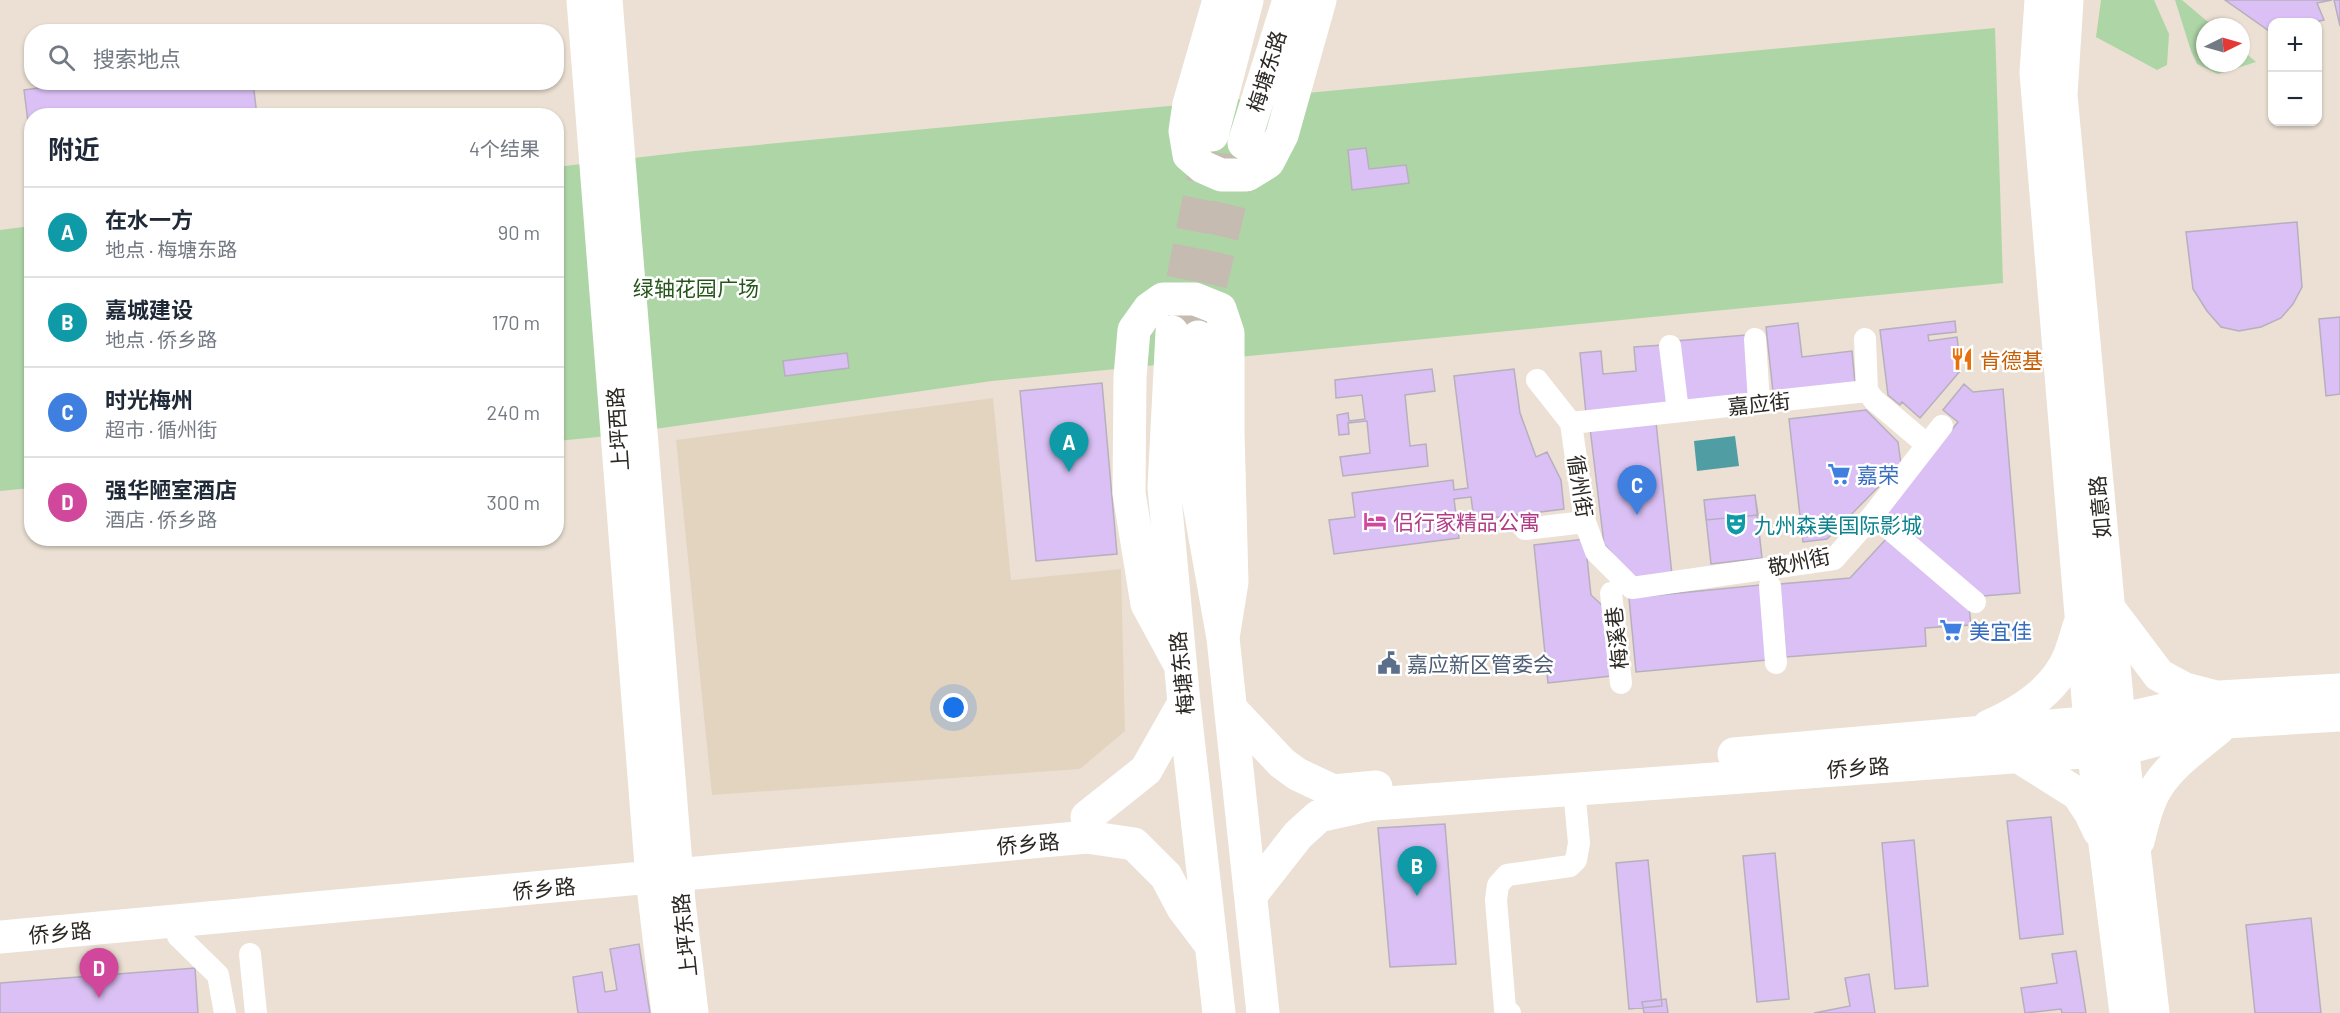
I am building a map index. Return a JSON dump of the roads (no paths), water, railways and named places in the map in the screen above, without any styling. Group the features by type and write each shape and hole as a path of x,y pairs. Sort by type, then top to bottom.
{"street":[{"name":"上坪西路","path":"583,0 664,867"},
{"name":"上坪西路","path":"606,0 664,867"},
{"path":"1219,0 1189,104 1185,131 1189,155 1203,167 1221,175 1247,175 1268,162 1282,135 1320,0"},
{"name":"梅塘东路","path":"1212,135 1247,0"},
{"name":"梅塘东路","path":"1244,143 1289,0"},
{"name":"如意路","path":"2041,0 2036,73 2096,612"},
{"name":"如意路","path":"2067,0 2061,95 2106,735 2120,848 2153,1013"},
{"path":"1180,666 1147,604 1129,493 1130,377 1134,330 1149,309 1163,299 1195,299 1220,309 1228,333 1227,423 1232,582 1223,638"},
{"name":"梅塘东路","path":"1219,1013 1180,666 1164,487 1185,334 1197,492 1223,638 1263,1013"},
{"path":"1755,339 1759,403"},
{"path":"1865,339 1867,391 1874,400 1926,444"},
{"path":"1670,346 1678,411"},
{"name":"循州街","path":"1537,380 1570,423 1585,522 1596,552 1622,591"},
{"name":"嘉应街","path":"1570,423 1867,391"},
{"name":"敬州街","path":"1622,591 1834,559 1873,515 1942,426"},
{"path":"1873,515 1975,602"},
{"path":"1525,529 1585,522"},
{"path":"1770,586 1776,663"},
{"name":"梅溪巷","path":"1621,683 1622,591"},
{"path":"1976,732 2021,711 2058,676 2096,612 2159,675 2223,710 2157,787 2145,814 2120,848 2078,794 2016,755"},
{"name":"侨乡路","path":"1375,795 1574,789 2016,755 2223,710 2340,690"},
{"path":"1087,827 1146,770 1184,703"},
{"path":"1231,709 1282,763 1297,774 1333,791 1375,795"},
{"name":"侨乡路","path":"2223,710 2340,715"},
{"name":"侨乡路","path":"1375,795 1976,732 2106,735"},
{"path":"1510,1013 1505,1009 1496,900 1498,885 1507,875 1570,866 1576,860 1579,843 1574,789"},
{"path":"1251,895 1298,835 1319,816 1375,795"},
{"name":"侨乡路","path":"0,938 664,867 1087,827 1134,844 1166,876 1184,908 1212,946"},
{"name":"如意路","path":"2120,848 2126,1013"},
{"name":"侨乡路","path":"0,917 664,867"},
{"name":"上坪东路","path":"664,867 668,1013"},
{"name":"上坪东路","path":"664,867 692,1013"},
{"path":"178,936 218,975 225,1013"},
{"path":"250,954 256,1013"}],"water":[{"path":"1735,436 1739,466 1697,471 1694,441"}],"tunnel":[{"path":"1173,327 1211,140"},
{"path":"1199,332 1243,149"}],"place":[{"name":"肯德基","path":"1962,359"},
{"name":"在水一方","path":"1069,472"},
{"name":"嘉荣","path":"1839,474"},
{"name":"时光梅州","path":"1637,515"},
{"name":"侣行家精品公寓","path":"1375,521"},
{"name":"九州森美国际影城","path":"1736,524"},
{"name":"美宜佳","path":"1951,630"},
{"name":"嘉应新区管委会","path":"1389,663"},
{"name":"嘉城建设","path":"1417,896"},
{"name":"强华陋室酒店","path":"99,998"}],"park label":[{"name":"绿轴花园广场","path":"696,287"}]}
